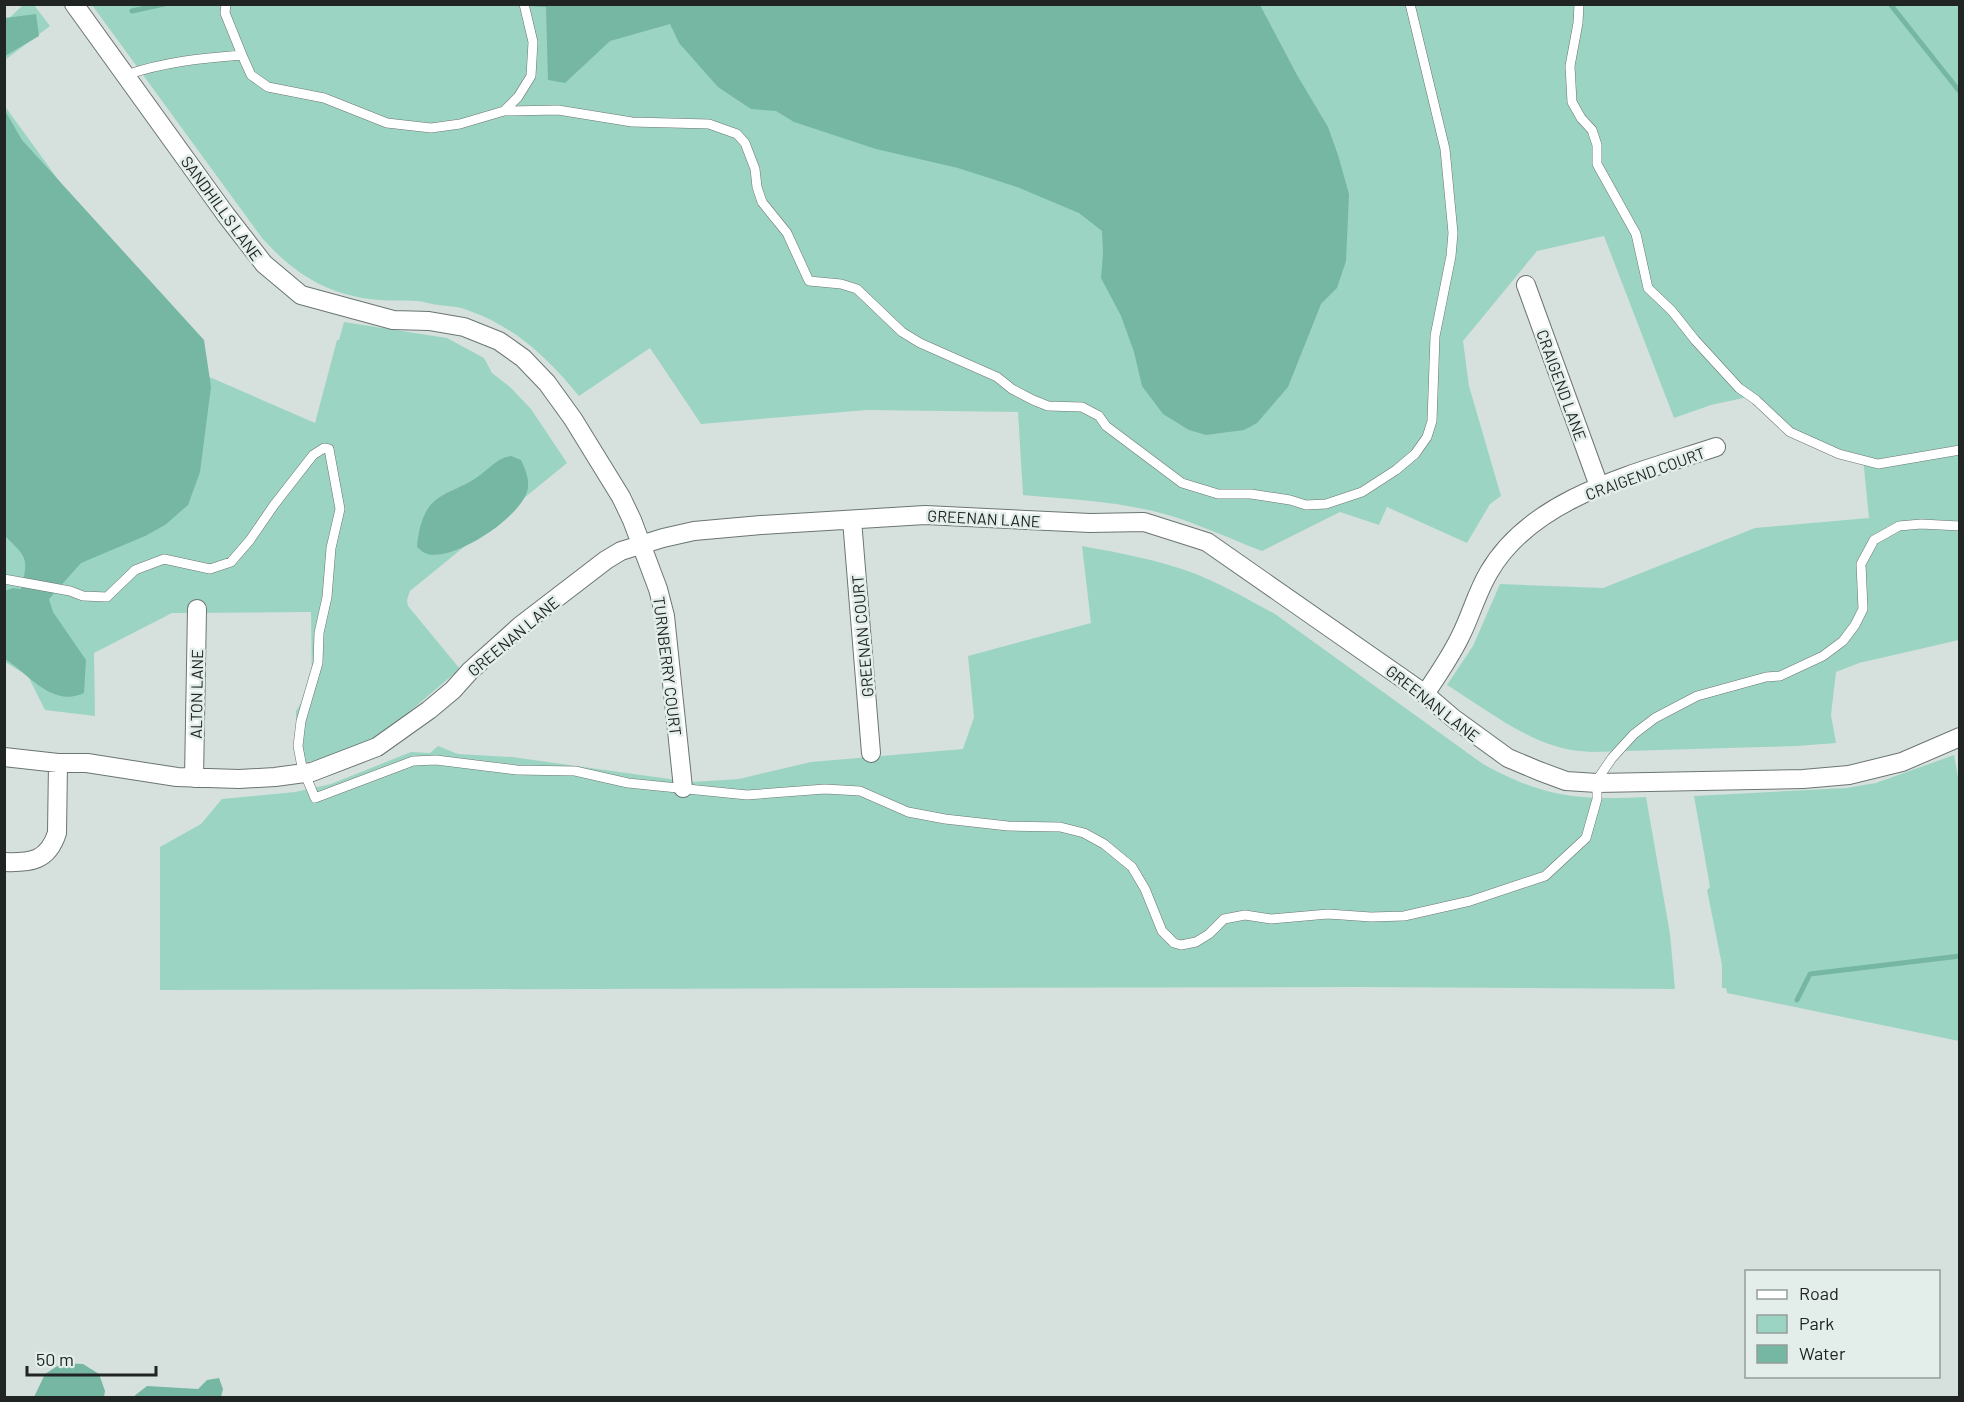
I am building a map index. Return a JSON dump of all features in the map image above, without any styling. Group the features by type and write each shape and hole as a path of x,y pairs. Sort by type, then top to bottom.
{"street":[{"name":"SANDHILLS LANE","path":"74,4 264,264 301,294 393,320 429,321 464,327 499,341 523,357 547,383 573,419 621,497 633,520 641,546"},
{"name":"CRAIGEND LANE","path":"1526,285 1599,486"},
{"name":"CRAIGEND COURT","path":"1425,693 1450,657 1488,573 1502,553 1535,522 1599,486 1716,447"},
{"name":"GREENAN LANE","path":"4,757 58,763 87,763 150,774 194,778 239,779 305,773 347,760 377,747 453,690 470,671 520,626 621,551 694,531 925,515 1090,523 1144,522 1207,542 1425,693 1476,736 1509,758 1566,781 1597,783 1803,779 1849,775 1902,762 1959,736"},
{"name":"GREENAN COURT","path":"852,520 871,753"},
{"name":"TURNBERRY COURT","path":"641,546 658,589 664,616 683,788"},
{"name":"ALTON LANE","path":"194,778 197,609"},
{"path":"4,862 25,863 39,859 54,843 57,832 58,763"}],"lane":[{"path":"226,4 225,13 251,75 268,87 324,98 387,123 430,128 460,124 504,111 558,110 632,122 696,123 724,128 737,134 745,142 755,170 762,202 788,233 810,281 841,284 857,289 902,332 920,343 997,377 1032,400 1048,406 1082,407 1099,416 1106,426 1182,483 1218,494 1251,494 1306,505 1326,504 1362,492 1396,470 1415,454 1427,437 1432,421 1435,336 1451,256 1452,233 1445,149 1410,4"},
{"path":"1579,4 1570,66 1572,102 1581,118 1592,130 1597,146 1597,164 1636,234 1647,288 1672,311 1739,388 1756,400 1790,432 1839,454 1878,465 1959,450"},
{"path":"504,111 518,97 531,76 533,42 525,8"},
{"path":"126,75 155,65 242,55"},
{"path":"7,579 70,591 83,596 107,597 135,570 164,559 210,568 231,562 313,455 324,448 329,449 340,509 331,548 327,597 319,633 318,663 301,722 298,746 315,798 413,761 436,760 517,770 575,771 628,783 747,795 825,789 860,791 908,812 945,819 999,825 1060,827 1083,833 1104,844 1132,867 1162,931 1174,943 1181,945 1196,942 1209,934 1224,919 1245,915 1271,919 1328,914 1371,917 1404,916 1470,901 1545,876 1586,838 1597,799 1597,780 1612,758 1634,734 1654,718 1697,696 1766,677 1780,676 1823,656 1835,648 1855,625 1863,609 1861,564 1874,540 1899,526 1921,524 1959,526"}],"green space":[{"path":"23,5 34,5 50,26 5,60 5,22"},
{"path":"92,5 1959,5 1959,640 1859,663 1836,672 1831,715 1836,743 1592,752 1573,750 1555,746 1528,735 1447,685 1473,646 1500,584 1603,588 1755,528 1869,518 1863,458 1796,435 1748,397 1711,405 1674,418 1604,236 1537,251 1463,341 1469,386 1501,496 1490,504 1467,543 1387,507 1379,525 1340,512 1262,551 1194,524 1153,511 1105,503 1023,495 1018,412 867,410 701,424 650,348 579,396 540,354 512,332 479,315 461,308 421,301 361,298 328,288 300,272 262,238"},
{"path":"4,105 198,372 315,423 344,322 447,338 484,358 492,373 510,387 531,409 567,463 410,591 408,606 460,669 367,742 333,756 296,764 296,711 312,686 311,612 172,613 94,653 95,716 45,710 28,676 5,662"},
{"path":"1082,546 1139,557 1182,569 1255,603 1275,614 1483,764 1525,784 1580,797 1646,797 1670,934 1675,989 1357,987 160,990 160,847 201,824 222,799 295,792 331,784 411,752 430,753 438,746 458,754 512,757 691,782 739,779 811,762 963,749 974,717 968,656 1091,623"},
{"path":"1954,755 1960,788 1959,1041 1727,993 1726,988 1722,988 1722,965 1707,890 1710,887 1694,796 1846,788 1876,783"}],"water":[{"path":"513,5 1260,5 1328,127 1338,155 1349,194 1346,261 1337,288 1321,304 1288,387 1257,423 1244,430 1206,435 1189,430 1163,414 1142,386 1134,352 1121,316 1101,278 1102,231 1079,213 1017,187 958,168 876,149 794,122 776,111 751,109 718,87 679,43 670,24 610,41 565,83 548,80 546,7"},
{"path":"36,14 39,36 5,56 5,18"},
{"path":"4,109 22,140 204,340 211,387 200,472 188,505 165,525 145,536 81,563 49,599 53,612 86,660 84,693 72,696 51,693 5,659 5,591 13,588 21,589 25,564 22,554 4,535"},
{"path":"511,456 521,460 528,484 524,498 515,511 485,535 451,552 437,555 425,553 417,547 422,521 433,502 476,478 496,462"},
{"path":"62,1363 83,1364 99,1374 105,1391 104,1397 34,1397 45,1374"},
{"path":"219,1378 223,1389 221,1397 133,1397 147,1386 198,1389 207,1380"}],"waterway":[{"path":"132,11 164,4"},
{"path":"1890,4 1960,92"},
{"path":"1797,1000 1810,974 1960,956"}]}
